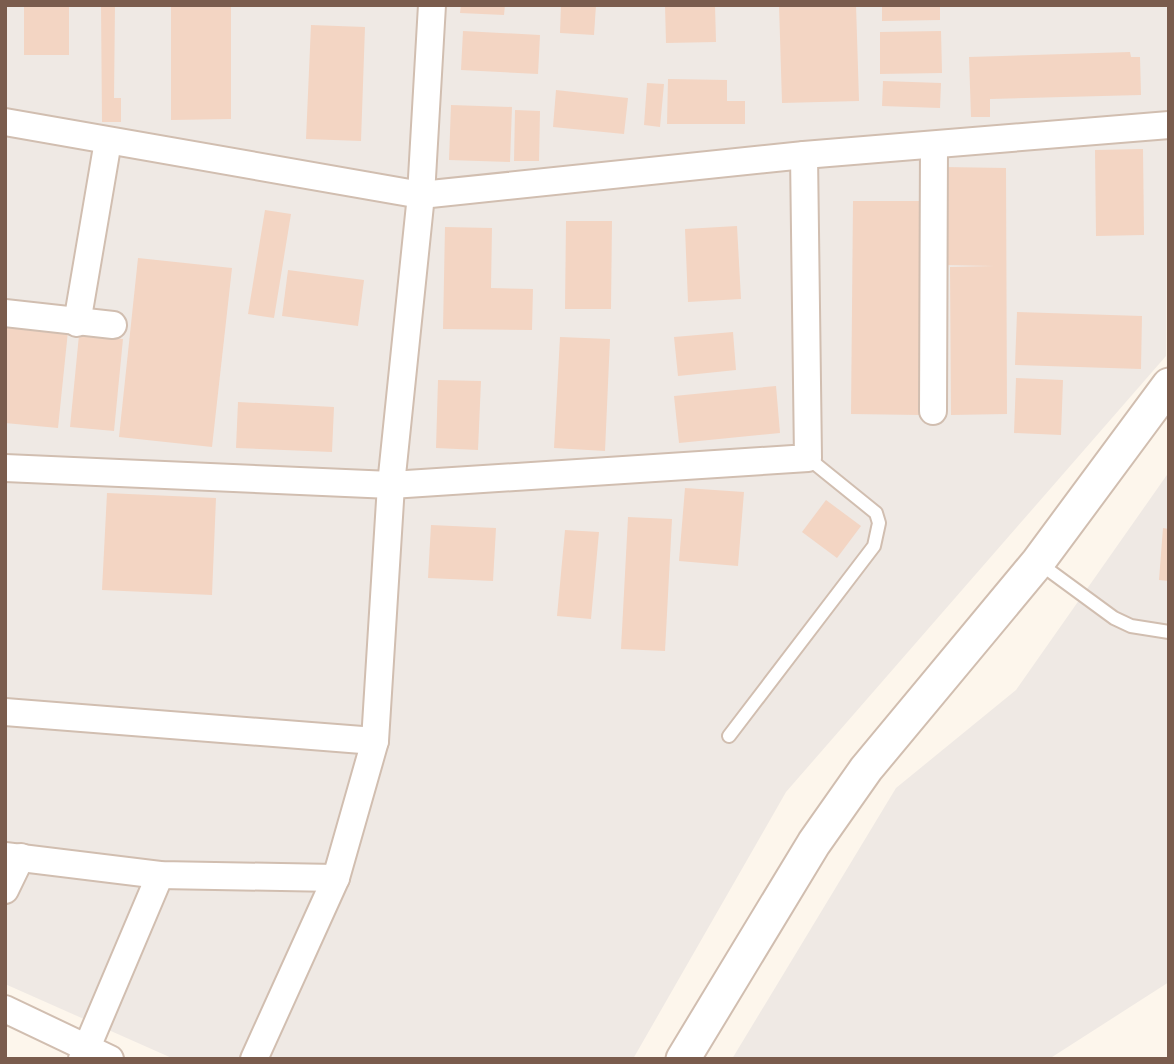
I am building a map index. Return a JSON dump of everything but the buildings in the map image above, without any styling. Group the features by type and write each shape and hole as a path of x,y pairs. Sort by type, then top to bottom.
{"street":[{"path":"254,1059 336,878 375,741 391,485 421,195 432,5"},
{"path":"5,122 421,195 804,155 1169,125"},
{"path":"77,323 108,141"},
{"path":"933,411 934,146"},
{"path":"5,468 391,485 808,458 804,155"},
{"path":"5,313 113,325"},
{"path":"683,1059 814,843 866,769 1038,562 1169,385"},
{"path":"5,712 375,741"},
{"path":"5,890 13,857 160,875 336,878"},
{"path":"5,1009 93,1055 160,875"}],"lane":[{"path":"729,736 874,546 878,534 879,523 870,507 808,458"},
{"path":"1038,562 1114,618 1131,626 1169,632"}],"shaded area":[{"path":"5,5 1169,5 1166,356 786,792 633,1059 174,1059 5,984"},
{"path":"1169,472 1169,982 1049,1059 732,1059 896,788 1016,690"}]}
